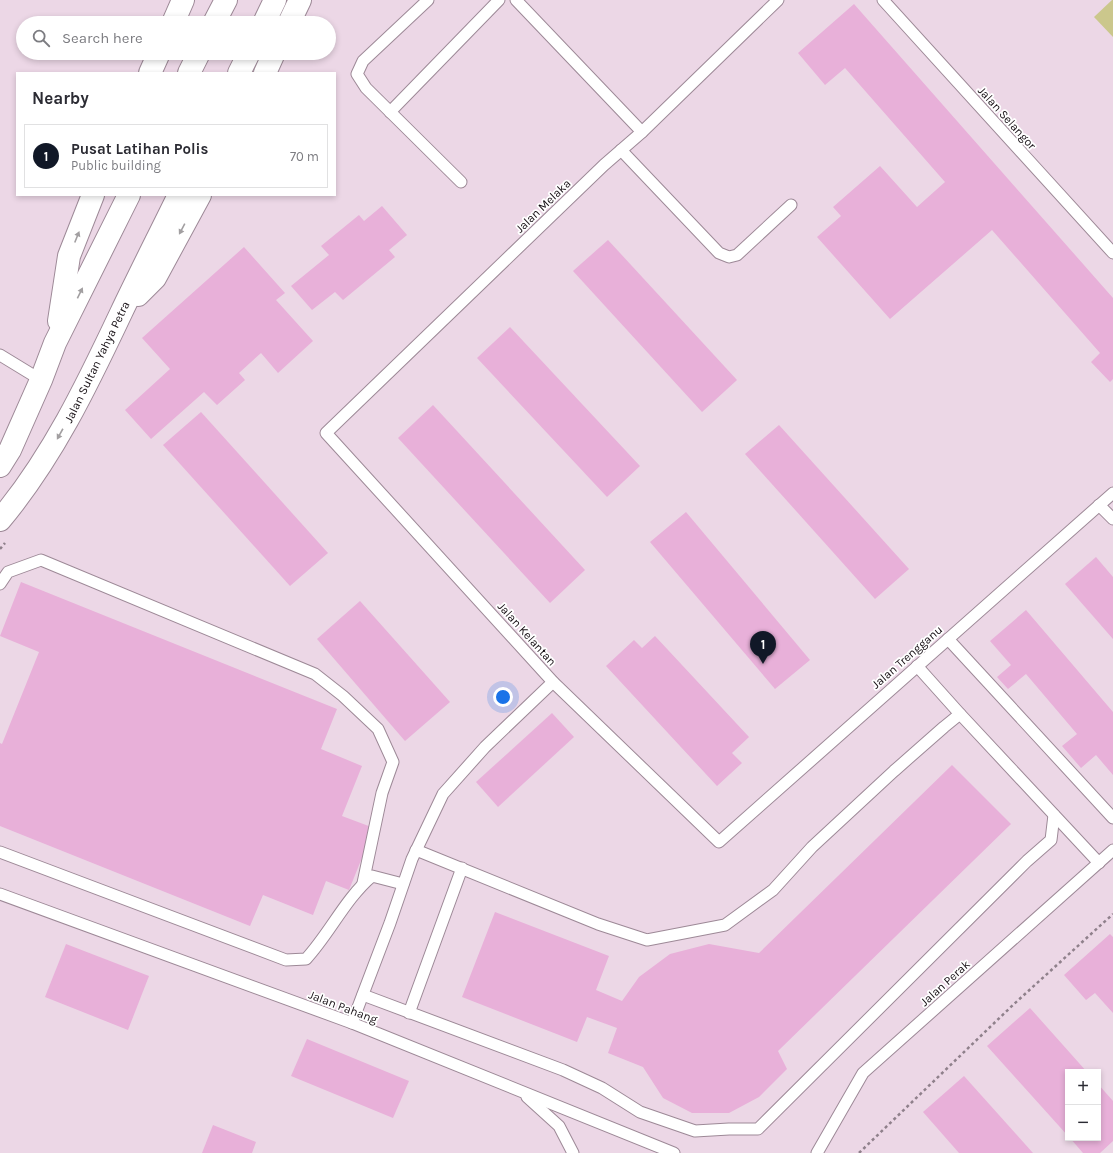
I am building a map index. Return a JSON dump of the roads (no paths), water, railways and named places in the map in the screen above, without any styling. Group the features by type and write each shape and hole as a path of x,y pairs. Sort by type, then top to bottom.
{"main road":[{"path":"176,16 183,0"},
{"path":"218,16 226,0"},
{"path":"267,16 275,0"},
{"path":"292,16 300,0"},
{"path":"150,72 156,60"},
{"path":"190,72 196,60"},
{"path":"240,72 246,60"},
{"path":"265,72 271,60"},
{"path":"55,344 69,256 93,196"},
{"path":"0,466 10,450 42,380 55,344 129,196"},
{"name":"Jalan Sultan Yahya Petra","path":"0,520 38,469 59,436 179,196"},
{"path":"122,312 155,278 199,196"}],"lane":[{"path":"428,0 363,61 356,74 366,88 461,182"},
{"path":"390,112 499,0"},
{"path":"516,0 642,132"},
{"name":"Jalan Melaka","path":"326,433 621,150 642,132 778,0"},
{"name":"Jalan Selangor","path":"882,0 1113,253"},
{"path":"621,150 719,253 729,257 737,255 791,205"},
{"path":"0,355 42,380"},
{"name":"Jalan Kelantan","path":"326,433 553,682 719,842"},
{"name":"Jalan Trengganu","path":"719,842 1113,493"},
{"path":"1099,505 1113,520"},
{"path":"0,584 8,572 41,560 315,674 343,696 378,729 393,762 382,793 363,883"},
{"path":"948,639 1113,818"},
{"path":"917,666 1099,863"},
{"path":"352,1024 416,850 444,794 485,747 553,682"},
{"path":"416,850 598,924 647,940 725,925 773,890 818,842 894,771 960,714"},
{"path":"363,995 563,1070 602,1088 640,1112 695,1131 758,1129 1027,861 1052,840 1054,815"},
{"name":"Jalan Perak","path":"817,1153 863,1073 1113,850"},
{"path":"0,852 286,960 306,959 318,945 342,909 363,883 372,876 403,884"},
{"path":"409,1013 462,868"},
{"name":"Jalan Pahang","path":"0,894 352,1024 674,1153"},
{"path":"523,1092 558,1126 573,1153"}],"place":[{"name":"Pusat Latihan Polis","path":"763,664"}]}
